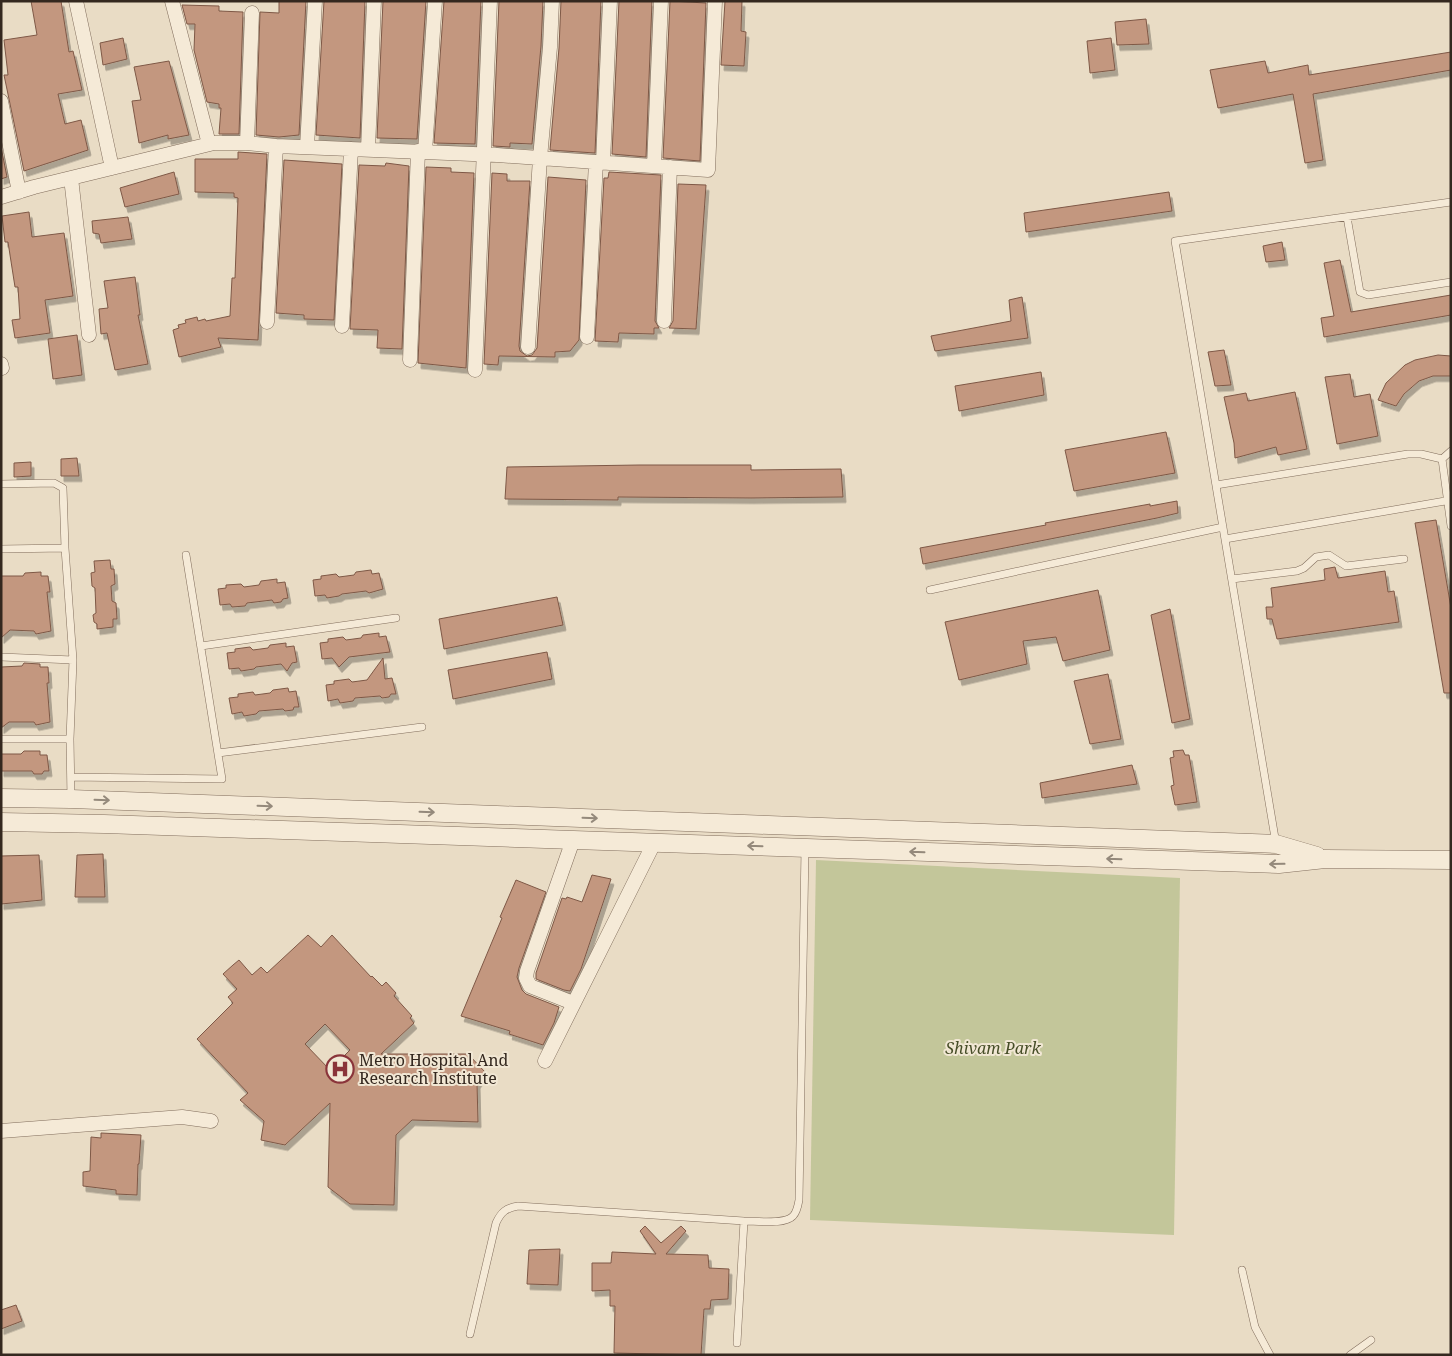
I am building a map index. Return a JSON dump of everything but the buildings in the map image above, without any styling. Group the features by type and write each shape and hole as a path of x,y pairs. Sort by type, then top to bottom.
{"street":[{"path":"76,1 112,168"},
{"path":"172,1 209,144"},
{"path":"307,147 315,1"},
{"path":"368,150 374,1"},
{"path":"410,360 421,152 435,1"},
{"path":"475,370 490,1"},
{"path":"528,347 552,1"},
{"path":"587,337 610,1"},
{"path":"654,166 661,1"},
{"path":"1,198 72,178 214,143 485,154 708,170 715,1"},
{"path":"247,143 252,13"},
{"path":"1,101 19,192"},
{"path":"267,322 276,146"},
{"path":"342,326 351,149"},
{"path":"664,321 670,167"},
{"path":"72,178 89,335"},
{"path":"1,364 2,368"},
{"path":"1,798 71,799 1276,844 1325,859"},
{"path":"1,822 1279,864 1325,859 1451,860"},
{"path":"956,853 957,832"},
{"path":"573,840 526,978 530,986 574,1004"},
{"path":"545,1061 654,843"},
{"path":"1,1131 182,1117 211,1121"}],"lane":[{"path":"1276,844 1175,242 1451,202"},
{"path":"1347,217 1360,292 1368,295 1451,282"},
{"path":"1216,484 1408,454 1421,454 1442,458 1451,451"},
{"path":"1442,458 1451,526"},
{"path":"1,484 54,483 63,488 73,660 70,739 71,799"},
{"path":"1225,539 1449,500"},
{"path":"930,590 1223,527"},
{"path":"1,549 65,548"},
{"path":"71,777 222,779 186,555"},
{"path":"1232,579 1297,571 1304,568 1309,561 1316,557 1329,555 1346,566 1404,559"},
{"path":"201,646 396,618"},
{"path":"1,657 73,660"},
{"path":"218,753 422,727"},
{"path":"1,739 70,739"},
{"path":"470,1334 496,1223 501,1212 509,1208 518,1206 744,1222 781,1222 794,1215 799,1200 805,848"},
{"path":"737,1342 744,1222"},
{"path":"1242,1270 1255,1327 1270,1355"},
{"path":"1350,1355 1371,1340"}],"green space":[{"name":"Shivam Park","path":"816,860 1180,878 1174,1235 810,1220"}],"place":[{"name":"Metro Hospital And Research Institute","path":"340,1069"}]}
